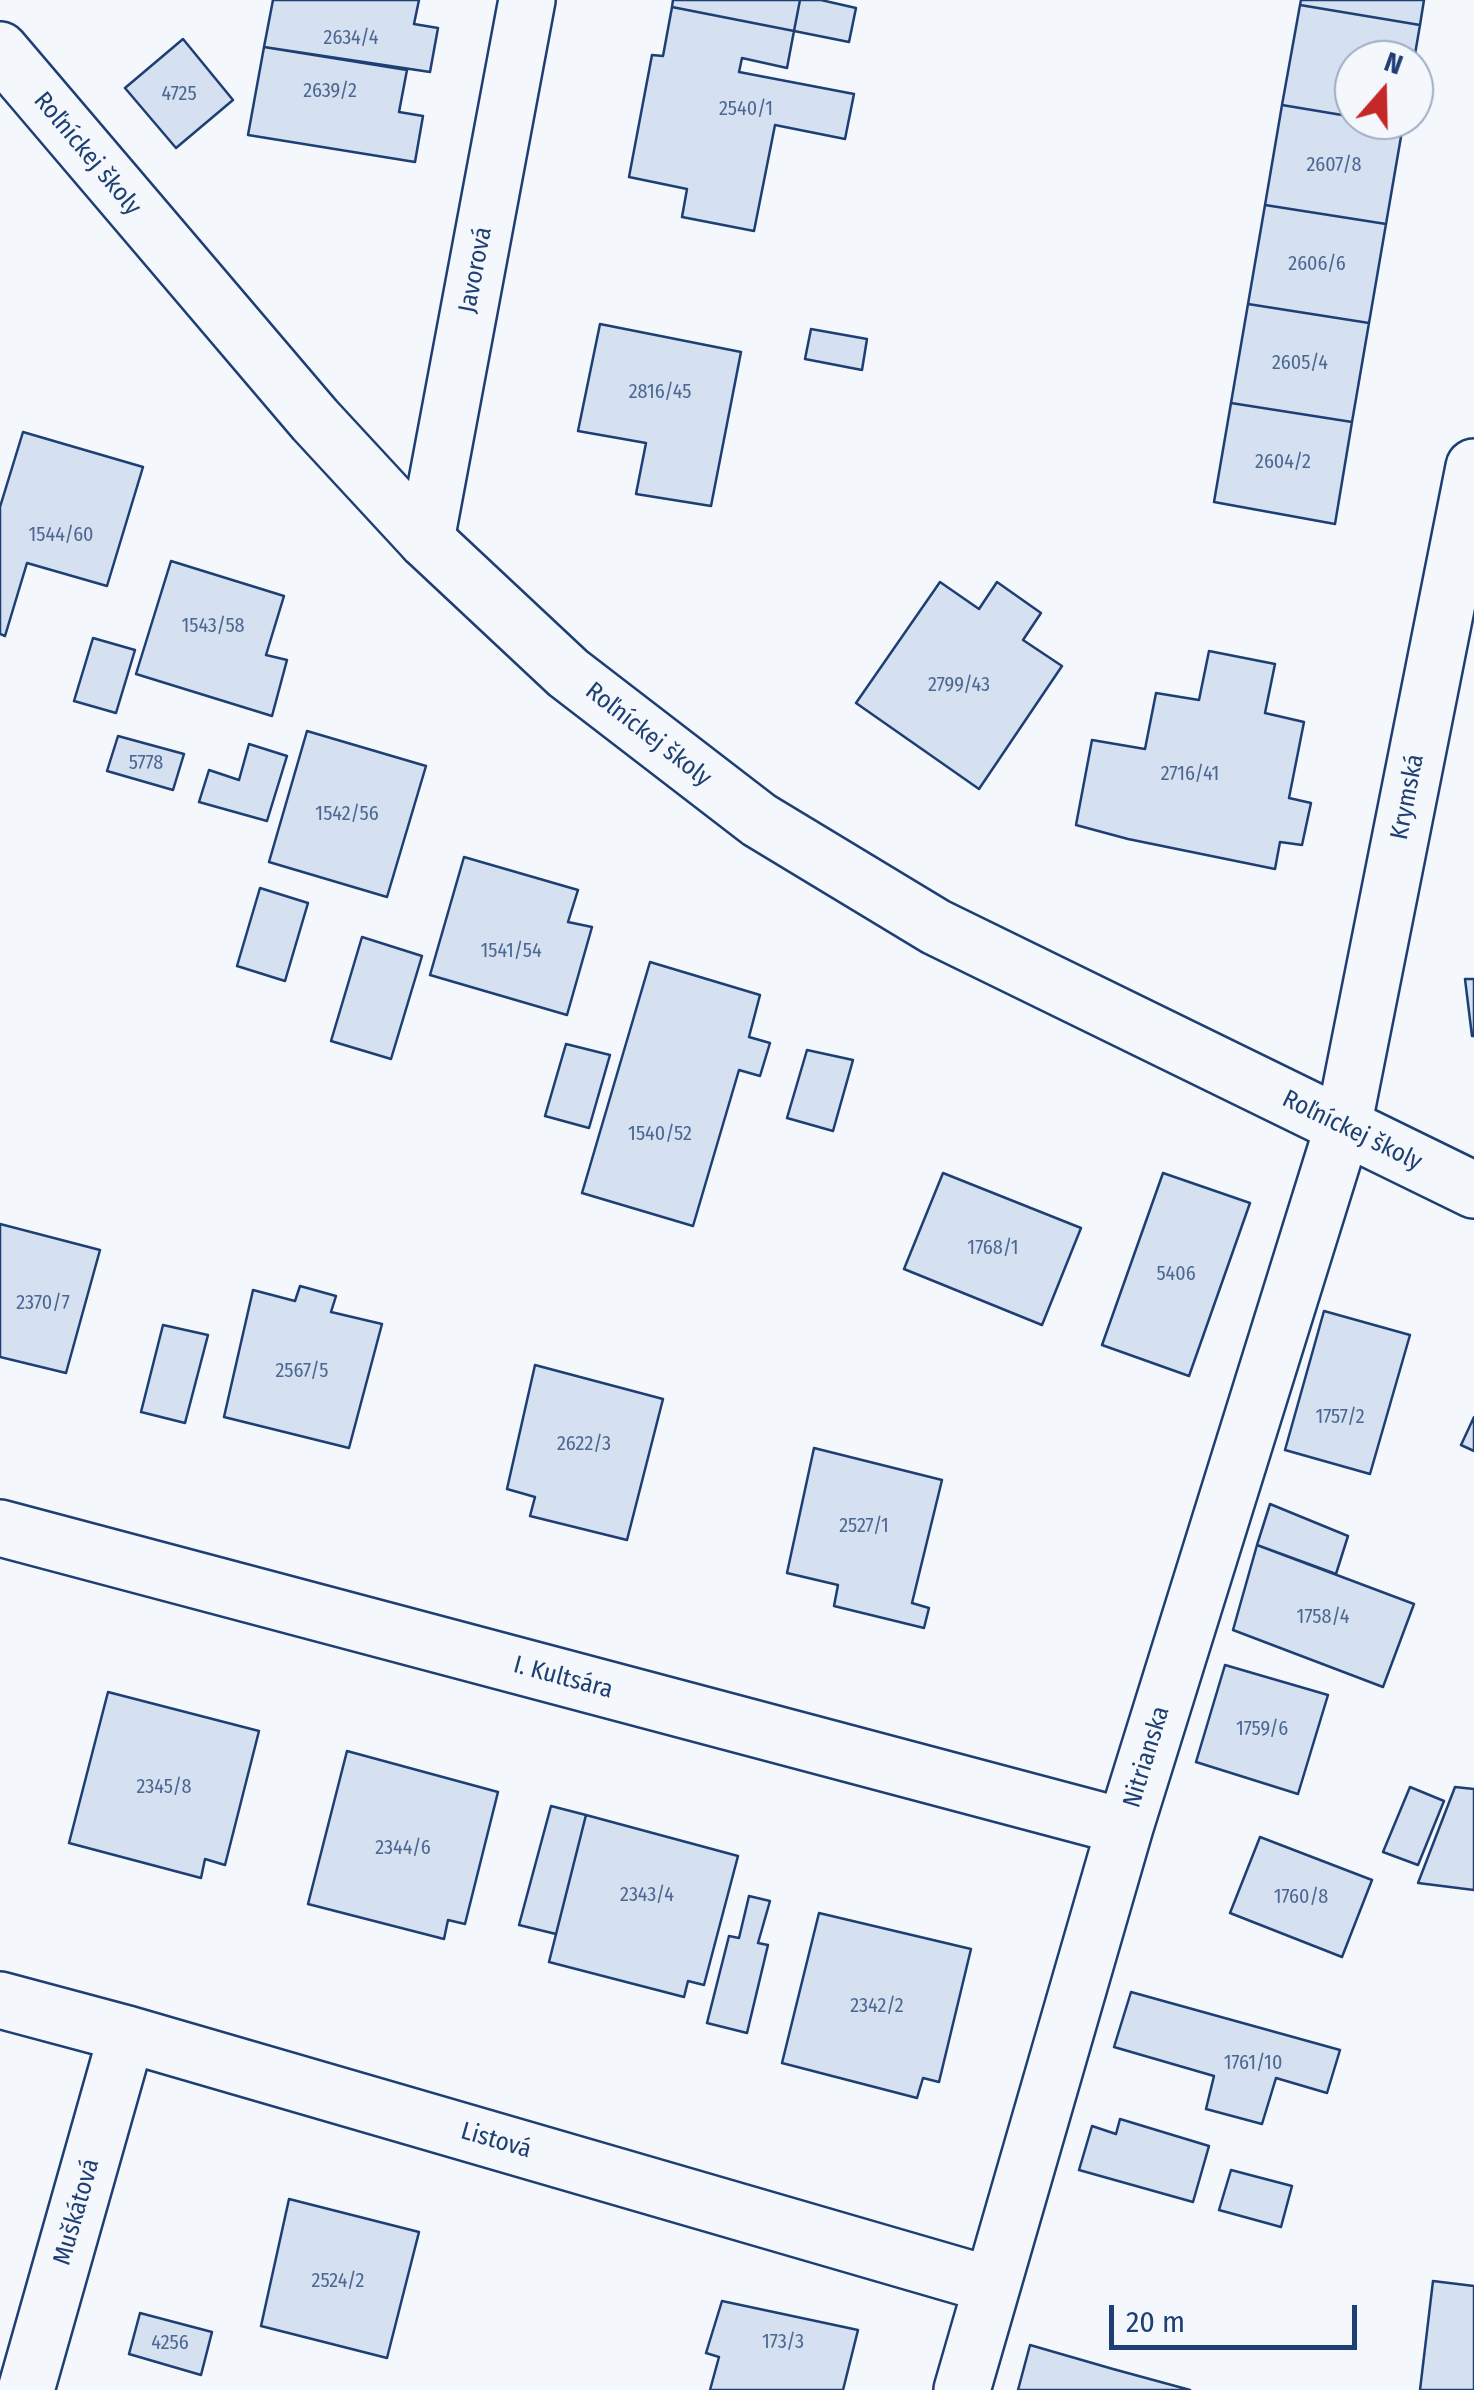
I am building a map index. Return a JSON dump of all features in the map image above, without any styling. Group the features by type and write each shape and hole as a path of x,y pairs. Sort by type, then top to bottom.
{"street":[{"name":"Javorová","path":"426,540 527,0"},
{"name":"Roľníckej školy","path":"0,50 314,420 426,540 568,673 759,820 936,927 1474,1190"},
{"name":"Krymská","path":"1342,1128 1474,467"},
{"name":"Nitrianska","path":"962,2390 1125,1827 1342,1128"},
{"name":"I. Kultsára","path":"0,1528 1125,1827"},
{"name":"Listová","path":"0,2000 991,2285"},
{"name":"Muškátová","path":"26,2390 127,2034"}],"building":[{"path":"273,0 419,0 414,24 438,28 430,72 264,47"},
{"path":"673,0 800,0 794,31 672,7"},
{"path":"800,0 856,8 849,42 794,31"},
{"path":"1301,0 1424,0 1420,25 1300,5"},
{"path":"1300,5 1420,25 1417,40 1334,40 1334,114 1282,105"},
{"path":"672,7 794,31 787,68 742,58 739,72 854,94 845,139 775,125 754,231 682,217 687,189 629,177 652,55 663,56"},
{"path":"183,39 233,100 176,148 125,88"},
{"path":"264,47 407,70 399,112 423,116 415,162 248,135"},
{"path":"1282,105 1334,114 1334,140 1400,140 1386,224 1265,205"},
{"path":"1265,205 1386,224 1369,323 1248,304"},
{"path":"1248,304 1369,323 1352,422 1231,403"},
{"path":"600,324 741,352 711,506 636,494 646,443 578,431"},
{"path":"811,329 867,339 862,370 805,359"},
{"path":"1231,403 1352,422 1335,524 1214,502"},
{"path":"23,432 143,467 107,586 27,563 5,636 0,634 0,507"},
{"path":"171,561 284,596 266,655 287,660 272,716 136,674"},
{"path":"940,582 979,609 997,582 1041,613 1023,640 1062,666 979,789 856,703"},
{"path":"93,638 135,650 116,713 74,701"},
{"path":"1209,651 1275,664 1265,713 1304,722 1289,798 1311,803 1302,845 1280,842 1275,869 1076,825 1092,740 1145,749 1156,693 1199,700"},
{"path":"307,731 426,766 387,897 269,862"},
{"path":"118,736 184,754 173,790 107,771"},
{"path":"249,744 287,756 267,821 199,802 209,770 239,780"},
{"path":"464,857 578,890 568,922 592,927 567,1015 430,975"},
{"path":"260,888 308,903 285,981 237,966"},
{"path":"362,937 422,956 391,1059 331,1041"},
{"path":"650,962 760,995 749,1037 770,1043 760,1076 739,1070 693,1226 582,1193"},
{"path":"1465,979 1474,979 1474,1036 1472,1036"},
{"path":"566,1044 610,1055 589,1128 545,1116"},
{"path":"807,1050 853,1060 833,1131 787,1118"},
{"path":"943,1173 1081,1228 1042,1325 904,1269"},
{"path":"1163,1173 1250,1203 1189,1376 1102,1345"},
{"path":"0,1224 100,1250 66,1373 0,1357"},
{"path":"300,1286 336,1296 331,1312 382,1324 349,1448 224,1417 253,1290 295,1301"},
{"path":"1324,1311 1410,1335 1370,1474 1285,1450"},
{"path":"163,1325 208,1335 185,1423 141,1412"},
{"path":"535,1365 663,1399 627,1540 530,1516 535,1497 507,1489"},
{"path":"1474,1417 1474,1451 1461,1445"},
{"path":"814,1448 942,1480 912,1603 929,1608 924,1628 834,1606 838,1585 787,1573"},
{"path":"1270,1504 1348,1536 1336,1574 1257,1545"},
{"path":"1257,1545 1414,1604 1383,1687 1233,1630"},
{"path":"1225,1665 1328,1695 1298,1794 1196,1762"},
{"path":"108,1692 259,1731 225,1865 205,1859 201,1878 69,1843"},
{"path":"347,1751 498,1792 465,1924 448,1920 444,1939 308,1904"},
{"path":"1410,1787 1444,1801 1418,1865 1383,1852"},
{"path":"1455,1787 1474,1789 1474,1890 1418,1883"},
{"path":"551,1806 586,1815 556,1934 519,1925"},
{"path":"586,1815 738,1856 704,1985 688,1981 684,1997 549,1962"},
{"path":"1260,1837 1372,1880 1342,1957 1230,1913"},
{"path":"749,1896 770,1901 758,1943 768,1945 747,2033 707,2023 729,1936 739,1938"},
{"path":"819,1913 971,1949 939,2082 923,2078 917,2098 782,2063"},
{"path":"1131,1992 1340,2050 1327,2093 1276,2078 1262,2124 1206,2109 1214,2076 1114,2047"},
{"path":"1120,2119 1209,2146 1193,2202 1079,2170 1092,2126 1116,2134"},
{"path":"1231,2170 1292,2186 1281,2227 1219,2210"},
{"path":"289,2199 419,2232 387,2358 261,2326"},
{"path":"1433,2281 1474,2286 1474,2390 1420,2390"},
{"path":"722,2301 858,2330 843,2390 710,2390 719,2357 706,2353"},
{"path":"140,2313 212,2332 201,2375 129,2354"},
{"path":"1030,2345 1113,2369 1190,2390 1018,2390"}]}
